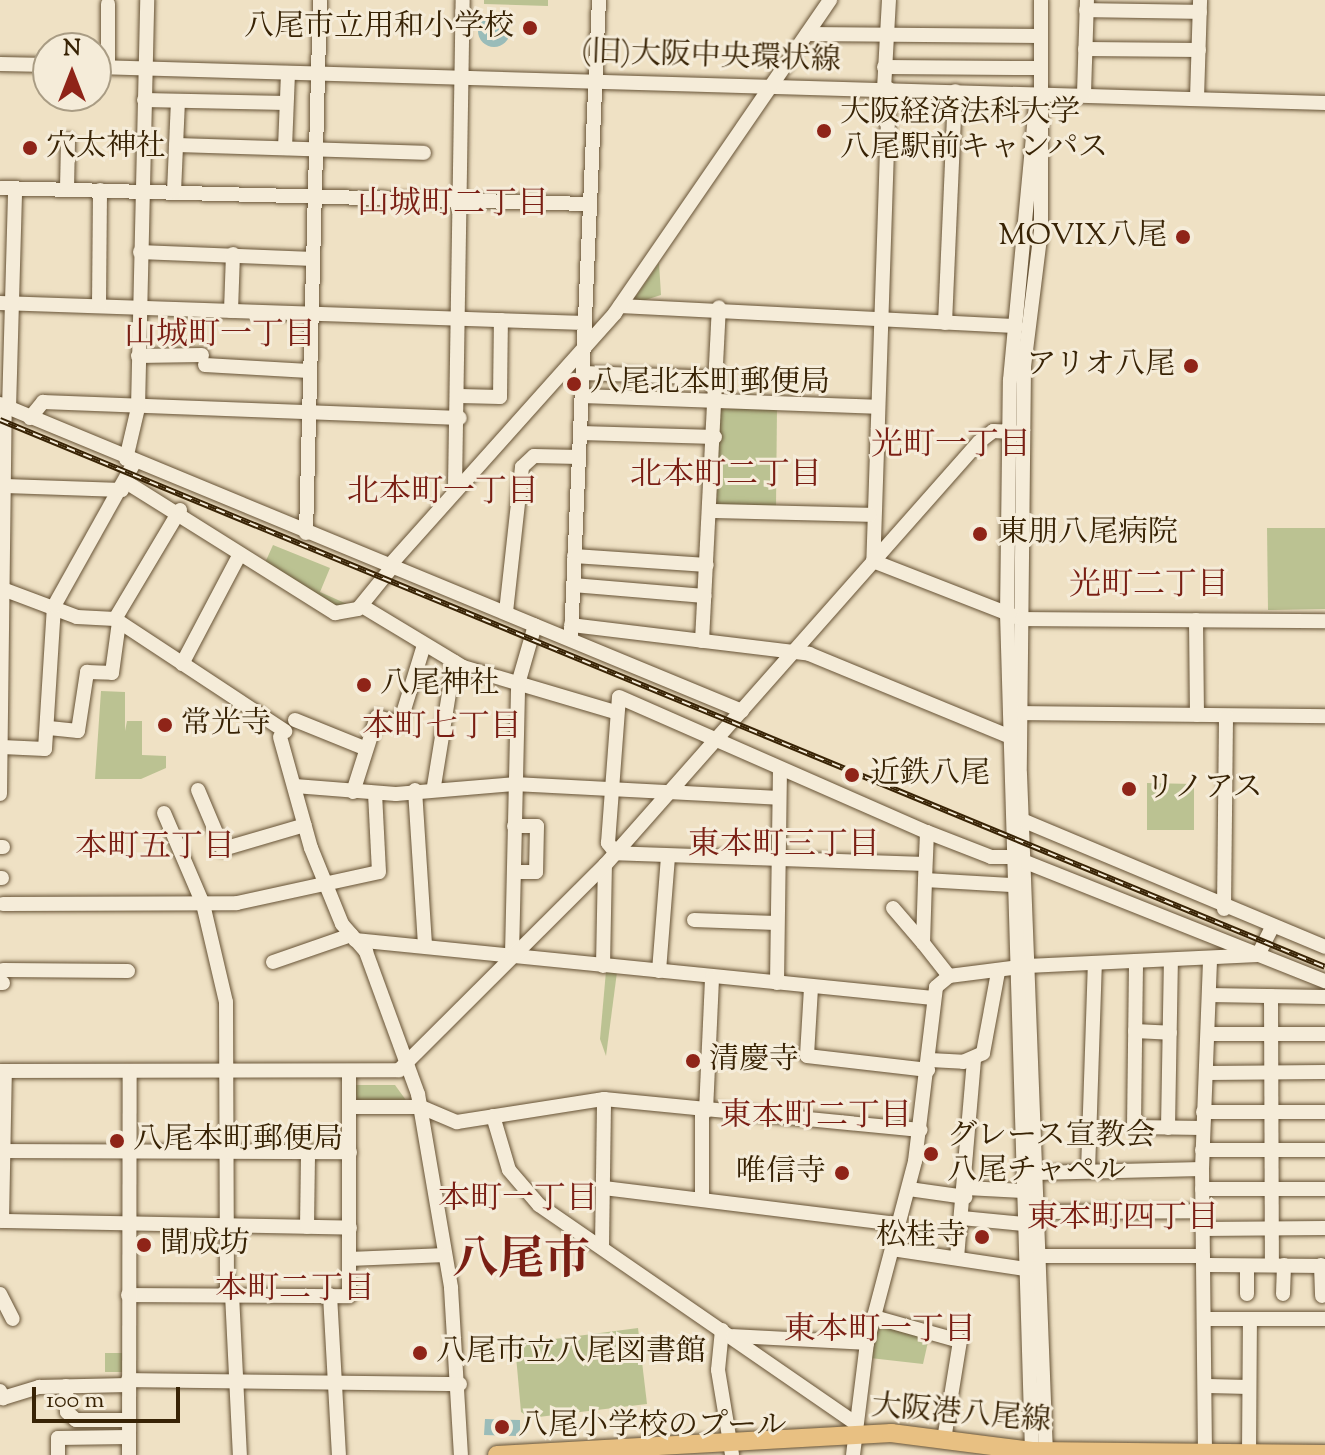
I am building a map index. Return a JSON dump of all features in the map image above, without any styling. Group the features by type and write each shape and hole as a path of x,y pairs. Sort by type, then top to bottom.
{"main road":[{"name":"大阪港八尾線","path":"497,1455 732,1448 855,1428 936,1444 1041,1452 1325,1454"}],"street":[{"path":"2,747 45,749 49,728 54,606 124,486 130,461 138,408 147,0"},
{"path":"306,533 320,0"},
{"path":"455,487 460,418 463,0"},
{"path":"571,632 599,0"},
{"path":"4,488 124,486 180,510 240,554 335,613 362,606 455,487 583,353 620,306 830,0"},
{"path":"873,561 870,515 880,320 884,67 889,0"},
{"path":"1041,0 1040,245 1015,432 1022,619 1022,824 1011,885 1026,1269 1041,1452"},
{"path":"105,32 108,4"},
{"path":"1084,94 1086,5 1200,6 1197,98"},
{"path":"807,34 1040,36"},
{"path":"1085,49 1199,50"},
{"path":"0,64 32,65"},
{"name":"(旧)大阪中央環状線","path":"112,67 463,75 1325,103"},
{"path":"884,67 1039,68"},
{"path":"285,148 288,73"},
{"path":"945,323 955,91"},
{"path":"1039,93 1016,326 1006,735 1008,809 1016,859 1013,969 1037,1212 1041,1452"},
{"path":"144,100 286,103"},
{"path":"174,192 178,101"},
{"path":"67,189 68,140"},
{"path":"176,145 424,153"},
{"path":"0,794 8,188 589,204"},
{"path":"99,306 100,190"},
{"path":"140,252 313,259"},
{"path":"231,311 233,254"},
{"path":"6,303 585,323"},
{"path":"620,306 719,307 731,313 1016,326"},
{"path":"702,641 715,437 719,307"},
{"path":"460,396 500,397 501,320"},
{"path":"138,356 309,371"},
{"path":"583,373 717,378"},
{"path":"582,396 876,407"},
{"path":"30,418 43,402 460,418"},
{"path":"5,407 535,625 571,632 702,641 795,653 1006,735"},
{"path":"350,1228 228,1228 1,1221 3,1071 349,1072 409,1064 605,865 671,793 979,442 1015,432"},
{"path":"581,433 715,437"},
{"path":"506,612 522,467 534,456 579,457"},
{"path":"49,728 78,731 87,672 112,673 117,620 180,510"},
{"path":"711,511 870,515"},
{"path":"182,664 240,554"},
{"path":"574,556 707,565"},
{"path":"873,561 1022,619 1325,621"},
{"path":"573,585 705,596"},
{"path":"2,588 77,617 117,620 287,729 364,748"},
{"path":"362,606 454,662 612,711"},
{"path":"1196,620 1197,715"},
{"path":"514,957 514,784 518,684 535,625"},
{"path":"571,632 742,711"},
{"path":"353,792 364,748 377,717 400,723 424,645"},
{"path":"434,786 454,662"},
{"path":"925,864 616,853 608,843 612,711 619,697 780,772 927,832 991,857 1016,859 1325,981"},
{"path":"1021,713 1325,716"},
{"path":"1224,909 1226,716"},
{"path":"287,729 295,786 324,879 409,1064 421,1107 445,1255 460,1384 461,1455"},
{"path":"777,983 776,859 780,772"},
{"path":"295,786 375,794 434,786 514,784 779,798"},
{"path":"198,790 223,849 305,825"},
{"path":"415,790 425,945"},
{"path":"3,904 203,904 261,898 324,879 379,872 375,794"},
{"path":"1008,809 1022,824 1224,909 1325,947"},
{"path":"164,813 203,904 226,1002 230,1294 233,1382 240,1455"},
{"path":"514,826 537,826 536,872 514,872"},
{"path":"923,943 927,832"},
{"path":"659,971 668,856"},
{"path":"603,966 605,865"},
{"path":"925,880 1011,885"},
{"path":"893,908 949,976"},
{"path":"694,920 776,923"},
{"path":"1258,955 1272,928"},
{"path":"273,962 353,938 811,988 933,998"},
{"path":"853,1455 867,1343 909,1189 920,1130 929,1065 933,998 949,976 1013,969 1210,961 1258,955"},
{"path":"1205,1454 1209,1319 1202,1229 1202,1150 1210,961"},
{"path":"1168,1128 1171,963"},
{"path":"1136,964 1134,1127 1168,1128 1274,1111 1325,1112"},
{"path":"1088,1171 1095,965"},
{"path":"811,988 807,1056 929,1065 974,1060 983,1053 1013,969"},
{"path":"2,979 128,971"},
{"path":"702,1198 712,977"},
{"path":"1209,995 1325,997"},
{"path":"1271,996 1273,1228 1283,1294"},
{"path":"1135,1031 1170,1033"},
{"path":"1208,1034 1325,1034"},
{"path":"957,1258 966,1192 974,1060"},
{"path":"129,1455 130,1072"},
{"path":"128,1295 349,1296 349,1072"},
{"path":"1206,1073 1325,1072"},
{"path":"602,1247 604,1099"},
{"path":"350,1107 421,1107 457,1122 604,1099 920,1130"},
{"path":"493,1116 519,1187 727,1333 855,1428"},
{"path":"1202,1150 1325,1150"},
{"path":"2,1151 350,1152"},
{"path":"307,1227 308,1152"},
{"path":"1035,1173 1202,1169"},
{"path":"604,1188 899,1224"},
{"path":"909,1189 1023,1191"},
{"path":"1202,1189 1325,1189"},
{"path":"1037,1212 1202,1211"},
{"path":"962,1218 1024,1224"},
{"path":"1202,1229 1325,1228"},
{"path":"892,1249 1026,1269"},
{"path":"350,1259 445,1255"},
{"path":"1039,1256 1205,1261 1247,1266 1323,1266 1322,1296"},
{"path":"1247,1266 1247,1294"},
{"path":"0,1294 13,1319"},
{"path":"330,1295 339,1455"},
{"path":"874,1317 960,1341 936,1444"},
{"path":"1209,1319 1325,1319"},
{"path":"1249,1454 1250,1320"},
{"path":"727,1333 867,1343"},
{"path":"727,1333 718,1370 732,1448"},
{"path":"0,1391 3,1398 66,1386 128,1382 336,1386 460,1384"},
{"path":"66,1386 67,1412 76,1420 129,1420"},
{"path":"1208,1386 1249,1387"},
{"path":"58,1455 58,1438 129,1437"}],"green space":[{"path":"484,0 548,0 548,6 484,4"},
{"path":"659,263 661,295 636,303 634,299"},
{"path":"777,407 776,507 717,505 719,409"},
{"path":"1267,528 1325,528 1325,609 1268,610"},
{"path":"273,545 330,568 320,592 347,604 338,609 264,565"},
{"path":"101,691 125,692 125,731 127,721 142,721 142,755 166,756 166,768 141,779 95,779"},
{"path":"1147,783 1194,784 1194,830 1147,830"},
{"path":"606,971 617,972 606,1056 600,1039"},
{"path":"354,1085 395,1085 408,1103 358,1103"},
{"path":"878,1322 930,1333 923,1364 870,1358"},
{"path":"638,1328 647,1404 530,1418 521,1412 516,1356 524,1343"},
{"path":"105,1353 122,1353 123,1372 105,1372"}],"water":[{"path":"494,15 505,20 510,31 505,42 494,47 483,42 478,31 483,20"},
{"name":"八尾小学校のプール","path":"485,1419 520,1420 520,1436 484,1435"}],"railway":[{"path":"0,420 1325,967"}],"place":[{"name":"八尾市立用和小学校","path":"530,28"},
{"name":"大阪経済法科大学 八尾駅前キャンパス","path":"824,131"},
{"name":"穴太神社","path":"30,148"},
{"name":"MOVIX八尾","path":"1183,237"},
{"name":"アリオ八尾","path":"1191,366"},
{"name":"八尾北本町郵便局","path":"574,384"},
{"name":"東朋八尾病院","path":"980,534"},
{"name":"八尾神社","path":"364,685"},
{"name":"常光寺","path":"165,725"},
{"name":"近鉄八尾","path":"852,775"},
{"name":"リノアス","path":"1129,789"},
{"name":"清慶寺","path":"693,1061"},
{"name":"八尾本町郵便局","path":"117,1141"},
{"name":"グレース宣教会 八尾チャペル","path":"931,1154"},
{"name":"唯信寺","path":"842,1173"},
{"name":"松桂寺","path":"982,1237"},
{"name":"聞成坊","path":"144,1245"},
{"name":"八尾市立八尾図書館","path":"420,1353"},
{"name":"八尾小学校のプール","path":"502,1427"}],"district":[{"name":"山城町二丁目","path":"453,205"},
{"name":"山城町一丁目","path":"220,336"},
{"name":"光町一丁目","path":"951,446"},
{"name":"北本町二丁目","path":"726,476"},
{"name":"北本町一丁目","path":"443,493"},
{"name":"光町二丁目","path":"1149,586"},
{"name":"本町七丁目","path":"442,728"},
{"name":"東本町三丁目","path":"784,846"},
{"name":"本町五丁目","path":"155,848"},
{"name":"東本町二丁目","path":"816,1117"},
{"name":"本町一丁目","path":"518,1200"},
{"name":"東本町四丁目","path":"1123,1219"},
{"name":"八尾市","path":"521,1262"},
{"name":"本町二丁目","path":"295,1290"},
{"name":"東本町一丁目","path":"880,1331"}]}
